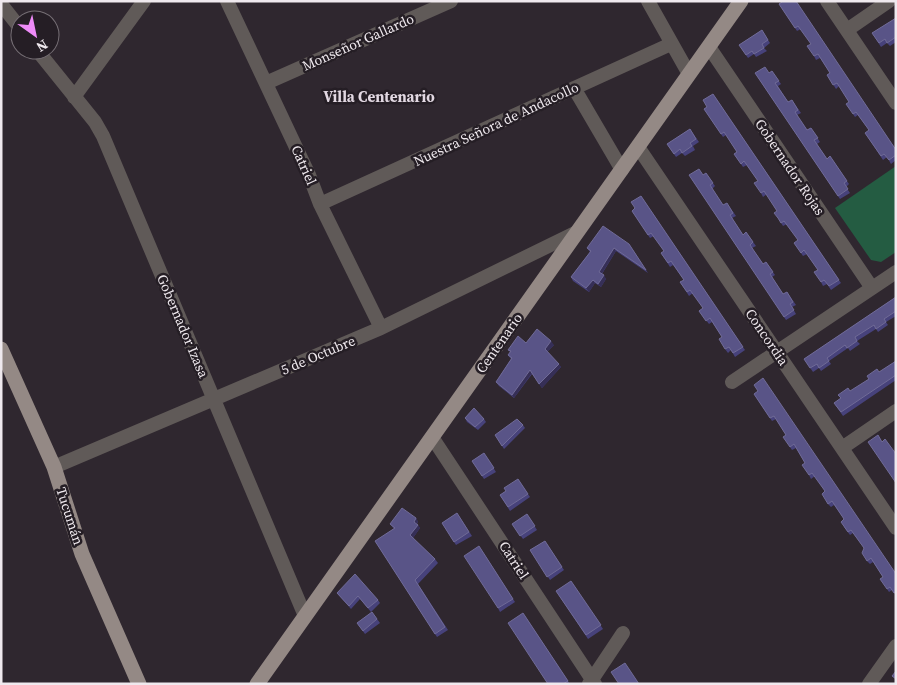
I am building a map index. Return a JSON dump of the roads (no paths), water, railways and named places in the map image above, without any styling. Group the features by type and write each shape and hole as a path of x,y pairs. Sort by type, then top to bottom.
{"main road":[{"name":"Centenario","path":"257,684 741,1"},
{"name":"Tucumán","path":"1,349 54,467 82,554 139,684"}],"street":[{"path":"74,97 144,1"},
{"name":"Catriel","path":"227,1 320,204 381,328"},
{"name":"Monseñor Gallardo","path":"266,83 451,1"},
{"path":"648,1 689,74"},
{"path":"828,1 896,103"},
{"path":"847,30 889,1"},
{"path":"1,4 10,15"},
{"name":"Nuestra Señora de Andacollo","path":"320,204 671,44"},
{"name":"Gobernador Rojas","path":"709,47 872,288"},
{"name":"Gobernador Izasa","path":"45,60 95,122 103,136 305,616"},
{"path":"574,88 622,170"},
{"name":"Concordia","path":"638,147 896,528"},
{"name":"5 de Octubre","path":"54,467 381,328 577,232"},
{"path":"732,382 896,272"},
{"path":"842,448 896,411"},
{"name":"Catriel","path":"432,437 592,682"},
{"path":"592,682 623,633"},
{"path":"869,684 896,646"}],"district":[{"name":"Villa Centenario","path":"379,97"}]}
